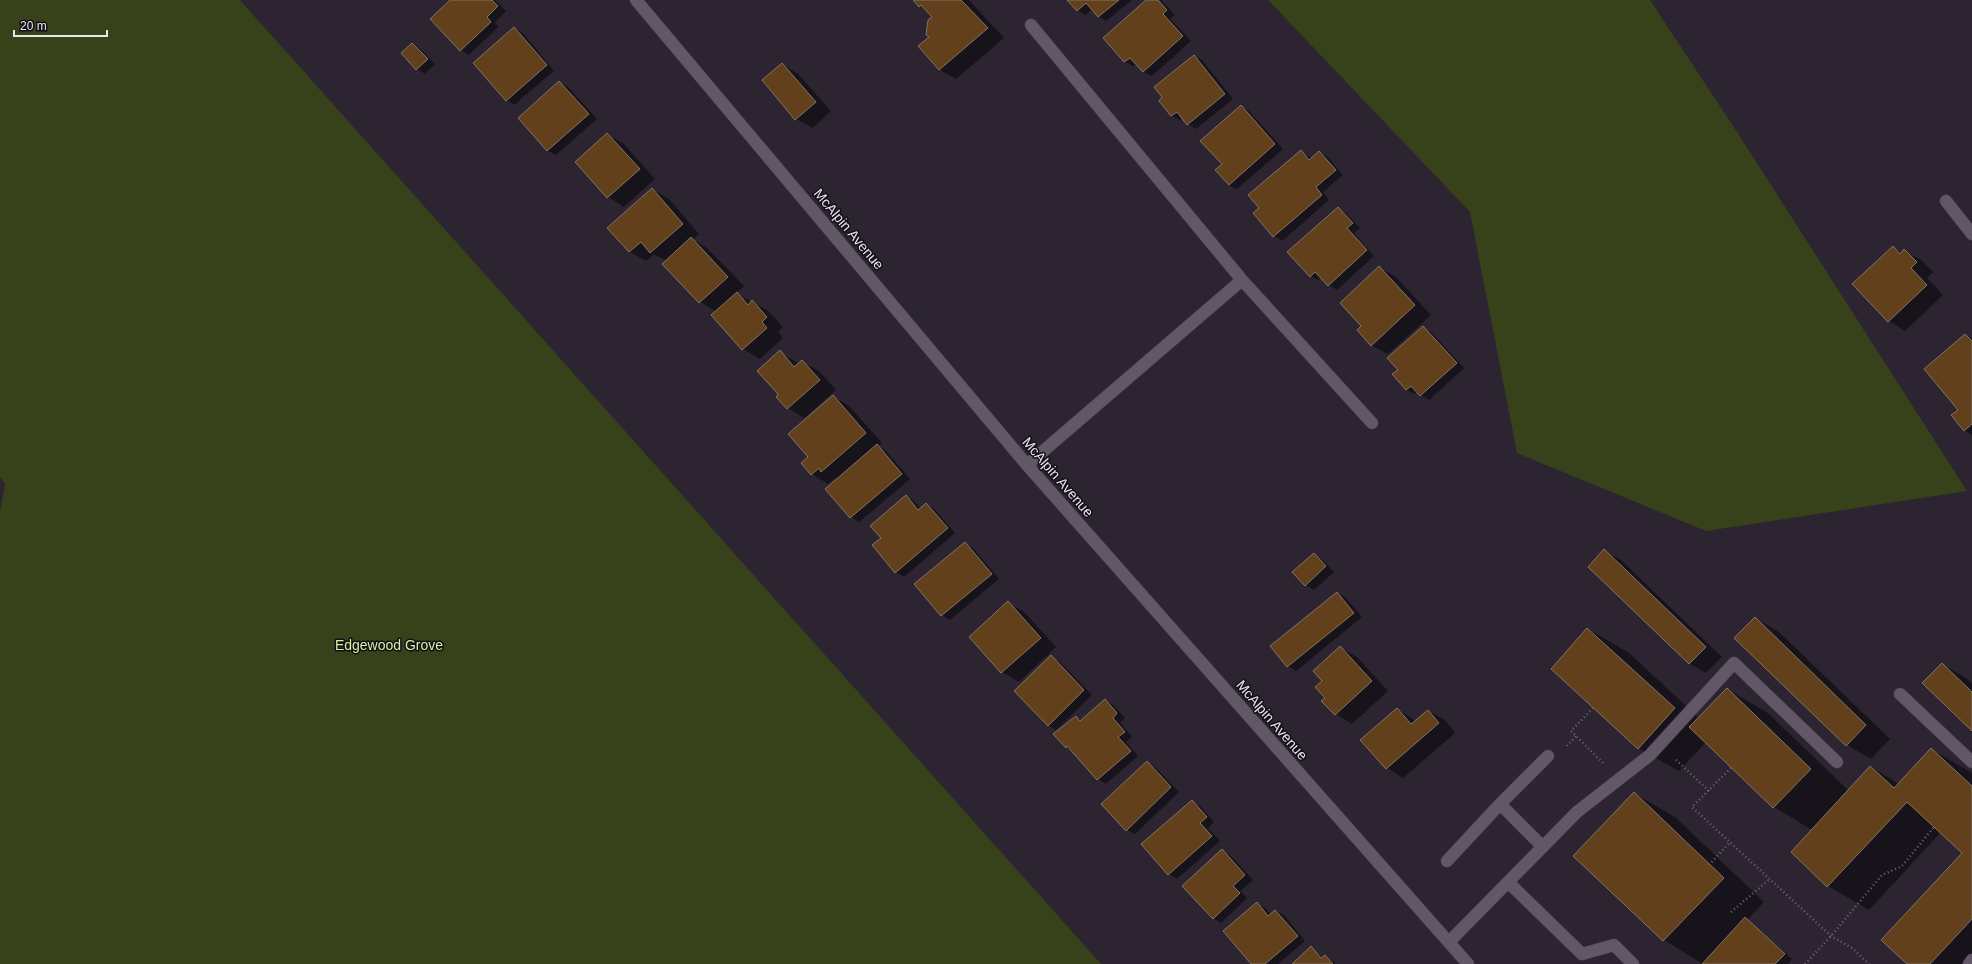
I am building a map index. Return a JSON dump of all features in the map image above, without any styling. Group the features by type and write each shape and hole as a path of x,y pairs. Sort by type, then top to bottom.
{"street":[{"name":"McAlpin Avenue","path":"643,3 1027,464 1468,964"},
{"path":"1031,25 1242,280 1372,423"},
{"path":"1946,201 1972,234"},
{"path":"1027,464 1242,280"},
{"path":"1449,942 1577,812 1650,755 1734,663 1837,762"},
{"path":"1900,694 1972,762"},
{"path":"1447,861 1500,804 1548,756"},
{"path":"1500,804 1543,847"},
{"path":"1508,882 1582,954 1614,945 1634,964"},
{"path":"1968,964 1972,960"}],"path":[{"path":"1593,708 1571,731 1620,779"},
{"path":"1659,744 1709,791"},
{"path":"1731,768 1692,807 1831,936 1852,948 1869,964"},
{"path":"1805,964 1831,936 1882,875 1902,866 1934,827"},
{"path":"1709,865 1730,842"},
{"path":"1731,912 1770,879"}],"green space":[{"name":"Edgewood Grove","path":"0,0 240,0 1101,964 0,964 0,512 5,484 0,477"},
{"path":"1268,0 1650,0 1737,132 1967,491 1706,531 1517,453 1470,212"}],"building":[{"path":"450,0 492,0 498,6 487,17 491,22 460,51 430,19"},
{"path":"913,0 961,0 988,28 939,70 918,46 929,37 926,35 928,20 932,17 921,5 919,7"},
{"path":"1067,0 1119,0 1098,17 1086,3 1077,11"},
{"path":"1146,0 1158,0 1167,10 1163,14 1183,36 1143,72 1130,58 1124,62 1103,38"},
{"path":"514,27 547,65 506,101 473,63"},
{"path":"412,43 428,59 416,70 401,53"},
{"path":"1194,55 1225,94 1187,125 1177,112 1171,116 1159,101 1162,97 1154,87"},
{"path":"782,63 816,102 795,120 762,80"},
{"path":"559,81 589,114 547,151 518,118"},
{"path":"1241,105 1275,144 1229,185 1215,170 1222,164 1200,141"},
{"path":"607,133 640,169 607,198 575,162"},
{"path":"1301,150 1309,160 1319,151 1336,170 1316,187 1322,195 1273,237 1253,213 1259,208 1248,195"},
{"path":"652,188 683,224 650,253 641,242 629,252 607,228"},
{"path":"1338,207 1353,223 1347,228 1367,250 1328,286 1315,272 1310,277 1287,252"},
{"path":"691,237 728,277 699,303 662,264"},
{"path":"1893,246 1900,254 1904,249 1917,262 1911,268 1927,285 1888,322 1852,284"},
{"path":"1379,266 1415,305 1371,346 1357,330 1361,326 1340,303"},
{"path":"737,292 748,305 752,300 767,317 762,322 767,328 742,350 711,315"},
{"path":"1423,326 1457,363 1420,396 1411,386 1406,390 1392,374 1398,370 1387,358"},
{"path":"1965,334 1972,341 1972,424 1964,431 1951,415 1958,410 1924,369"},
{"path":"780,350 794,367 802,360 820,380 787,409 776,397 778,394 757,371"},
{"path":"833,395 866,433 821,472 819,468 811,475 801,463 808,457 788,434"},
{"path":"877,444 902,474 850,518 825,489"},
{"path":"906,495 918,510 926,503 948,528 895,573 872,545 881,538 870,526"},
{"path":"965,542 992,574 941,616 914,584"},
{"path":"1604,549 1706,647 1689,664 1588,567"},
{"path":"1314,553 1326,566 1305,586 1292,572"},
{"path":"1337,592 1354,613 1287,667 1270,646"},
{"path":"1008,601 1041,638 1001,673 969,637"},
{"path":"1755,617 1866,725 1846,746 1734,638"},
{"path":"1587,628 1675,708 1638,749 1551,669"},
{"path":"1340,646 1372,681 1335,715 1321,701 1325,698 1315,687 1322,681 1313,671"},
{"path":"1051,655 1084,690 1048,726 1014,691"},
{"path":"1942,663 1972,692 1972,731 1922,683"},
{"path":"1727,688 1811,769 1773,808 1689,727"},
{"path":"1105,699 1117,713 1113,718 1125,732 1118,737 1131,751 1097,780 1067,746 1066,748 1053,734 1076,716 1080,721"},
{"path":"1397,708 1411,724 1428,710 1439,723 1386,769 1360,740"},
{"path":"1931,748 1972,786 1972,919 1930,964 1907,964 1881,940 1962,853 1907,802 1827,887 1791,852 1870,766 1894,788"},
{"path":"1147,761 1171,787 1126,831 1101,804"},
{"path":"1634,792 1724,878 1663,941 1573,856"},
{"path":"1192,800 1207,817 1200,823 1212,836 1168,875 1141,844"},
{"path":"1222,849 1245,875 1233,886 1240,893 1213,919 1182,886"},
{"path":"1257,902 1268,916 1275,910 1298,936 1265,964 1251,964 1223,931"},
{"path":"1745,917 1785,954 1775,964 1702,964"},
{"path":"1311,946 1321,958 1325,955 1333,964 1292,964"}]}
